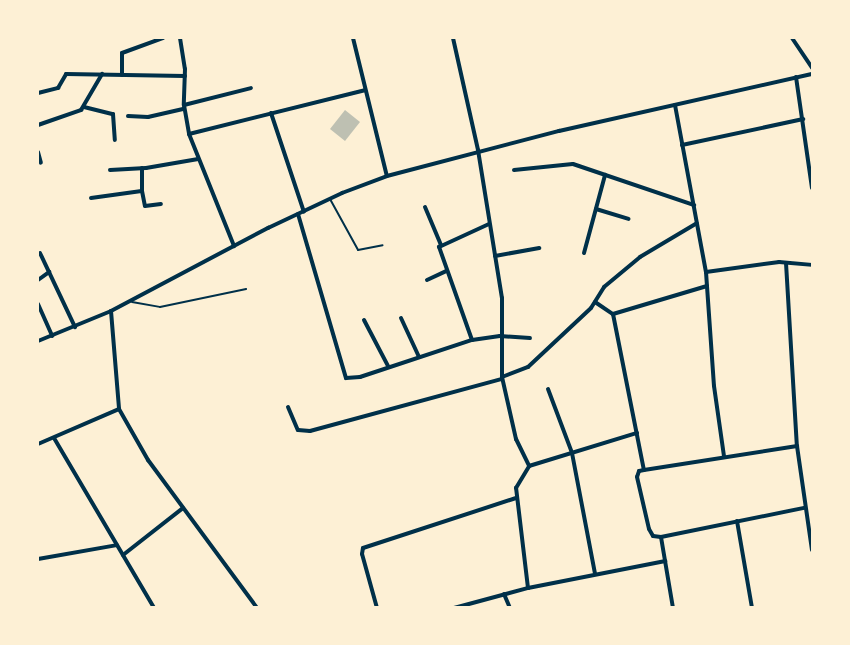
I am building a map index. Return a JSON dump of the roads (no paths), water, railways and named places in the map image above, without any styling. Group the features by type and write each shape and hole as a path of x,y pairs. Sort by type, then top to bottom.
{"street":[{"path":"122,75 122,54 163,38"},
{"path":"180,38 185,76 184,107 189,134 234,246"},
{"path":"353,38 387,176"},
{"path":"453,38 478,150 502,298 500,336 502,378 516,439 529,466"},
{"path":"792,38 812,68"},
{"path":"38,93 58,88 66,74 185,76"},
{"path":"84,107 102,74"},
{"path":"38,342 111,311 298,214 387,176 478,150 812,74"},
{"path":"796,77 812,188"},
{"path":"128,116 148,117 251,88"},
{"path":"189,134 365,90"},
{"path":"675,105 706,272 714,386 724,456"},
{"path":"38,125 84,107 113,114 115,140"},
{"path":"271,113 304,212"},
{"path":"682,144 803,119"},
{"path":"807,143 812,142"},
{"path":"38,152 41,163"},
{"path":"110,170 142,168 198,159"},
{"path":"514,170 573,164 694,205"},
{"path":"142,168 142,191 145,206 161,204"},
{"path":"584,254 605,175"},
{"path":"91,198 142,191"},
{"path":"425,207 441,245"},
{"path":"596,209 628,219"},
{"path":"298,214 341,370 346,378 351,379 472,340 500,336 530,338"},
{"path":"288,407 298,430 310,432 502,378 528,367 595,302 604,287 640,257 697,223"},
{"path":"472,340 438,251 441,245 489,224"},
{"path":"495,256 539,248"},
{"path":"40,253 75,327"},
{"path":"706,272 786,263 812,264"},
{"path":"786,263 797,446 804,508 812,550"},
{"path":"427,280 446,270"},
{"path":"38,280 49,272"},
{"path":"613,314 707,286"},
{"path":"595,302 613,314 644,470"},
{"path":"38,304 52,336"},
{"path":"111,311 119,409 148,460 257,608"},
{"path":"401,318 419,357"},
{"path":"364,320 388,366"},
{"path":"548,389 572,453 595,574"},
{"path":"38,444 119,409"},
{"path":"528,588 516,498 518,482 529,466 637,433"},
{"path":"54,438 154,608"},
{"path":"797,446 644,470 639,471 637,477 649,529 653,536 661,537 804,508"},
{"path":"377,608 362,554 363,548 516,498"},
{"path":"123,555 183,508"},
{"path":"806,517 812,515"},
{"path":"737,521 752,608"},
{"path":"661,537 673,608"},
{"path":"38,559 117,545"},
{"path":"454,608 528,588 665,561"},
{"path":"504,594 510,608"}],"lane":[{"path":"330,199 358,250 383,245"},
{"path":"130,301 160,308 246,289"}]}
